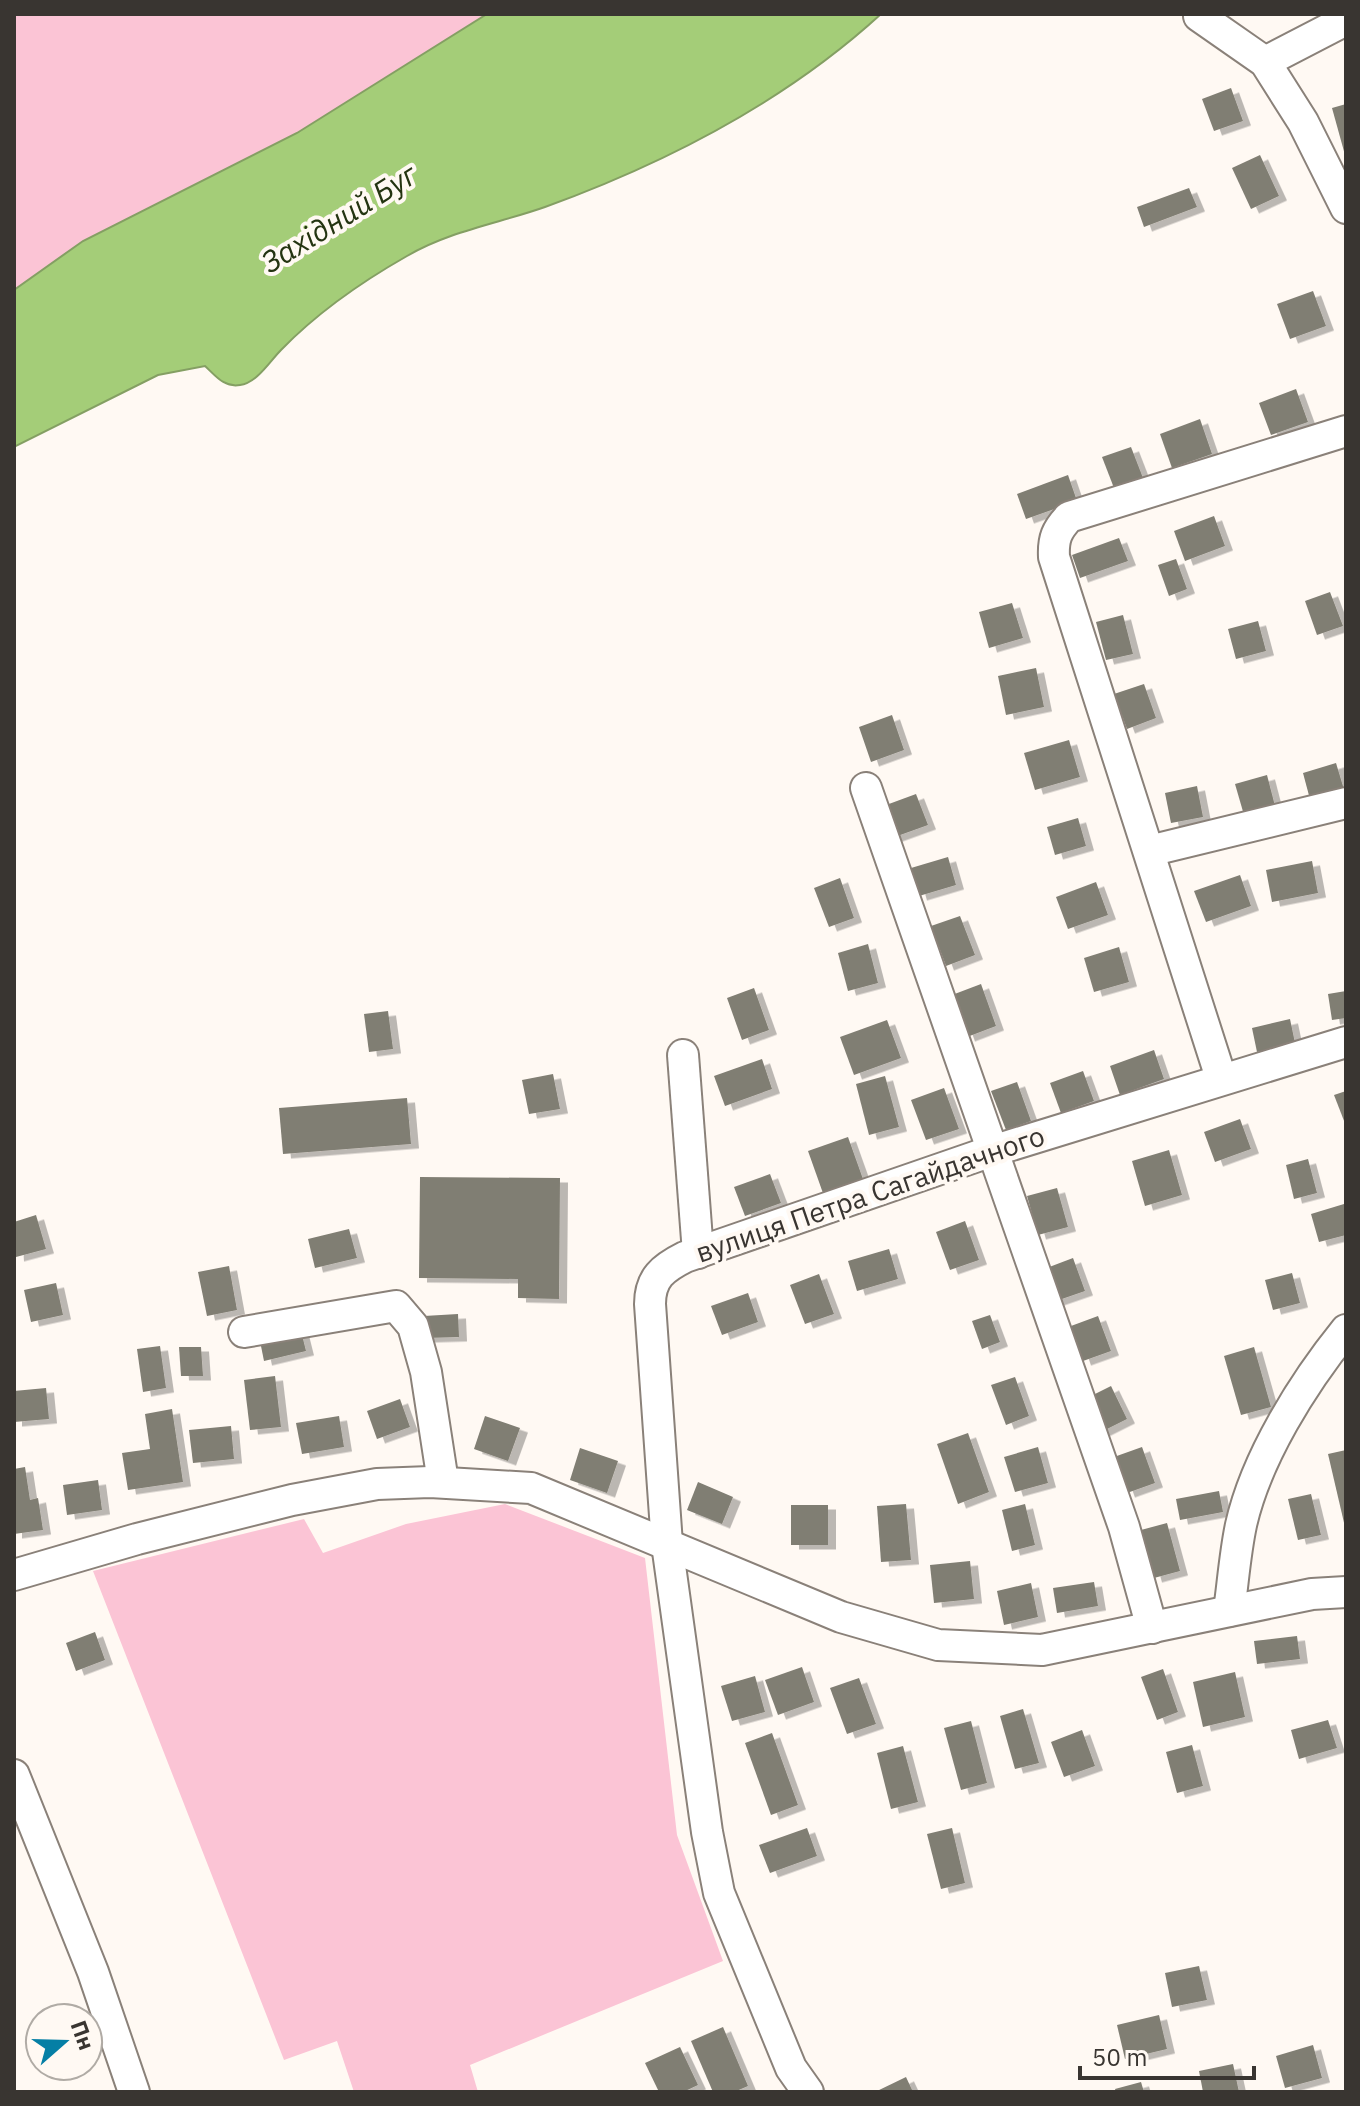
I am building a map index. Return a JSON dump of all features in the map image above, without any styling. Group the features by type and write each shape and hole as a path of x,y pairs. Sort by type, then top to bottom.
{"street":[{"path":"1199,16 1265,62 1303,122 1346,208"},
{"path":"1265,62 1346,20"},
{"path":"1221,1078 1054,557 1056,530 1069,517 1090,509 1346,431"},
{"path":"866,788 1124,1527 1152,1628"},
{"path":"1149,851 1346,803"},
{"name":"вулиця Петра Сагайдачного","path":"808,2092 791,2068 719,1893 707,1832 667,1544 659,1469 650,1290 659,1273 698,1253 992,1151 1346,1042"},
{"path":"683,1055 698,1253"},
{"path":"244,1332 396,1306 413,1326 426,1372 443,1482"},
{"path":"1229,1611 1241,1525 1259,1470 1318,1365 1346,1330"},
{"path":"14,1575 292,1500 377,1484 443,1482 531,1488 841,1617 938,1645 1042,1650 1312,1594 1346,1592"},
{"path":"14,1775 93,1972 134,2092"}],"shaded area":[{"path":"14,14 587,14 14,375"},
{"path":"505,1504 645,1558 677,1835 723,1961 470,2065 478,2092 354,2092 337,2041 284,2060 93,1571 304,1519 323,1553 406,1524"}],"water":[{"name":"Західний Буг","path":"487,14 881,14 805,75 765,102 679,150 590,190 457,234 407,256 325,311 295,336 258,376 246,383 225,383 205,366 158,375 14,447 14,290 83,241 297,133"}],"building":[{"path":"1231,88 1243,121 1214,131 1202,99"},
{"path":"1346,104 1346,155 1345,155 1332,108"},
{"path":"1260,155 1279,196 1251,209 1232,168"},
{"path":"1189,188 1197,207 1144,227 1137,207"},
{"path":"1313,291 1326,326 1290,339 1277,304"},
{"path":"1296,389 1308,422 1271,435 1259,403"},
{"path":"1200,419 1212,454 1172,468 1160,434"},
{"path":"1131,447 1143,478 1114,488 1102,457"},
{"path":"1068,475 1077,501 1026,519 1017,494"},
{"path":"1214,516 1225,546 1185,561 1174,531"},
{"path":"1119,538 1128,561 1080,578 1072,555"},
{"path":"1176,559 1187,589 1169,596 1158,565"},
{"path":"1330,592 1343,626 1317,635 1305,601"},
{"path":"1012,603 1023,638 989,648 979,612"},
{"path":"1123,615 1133,654 1106,660 1096,622"},
{"path":"1258,621 1266,651 1236,659 1228,629"},
{"path":"1036,668 1044,707 1006,715 998,676"},
{"path":"1144,684 1156,718 1127,729 1114,694"},
{"path":"892,715 904,750 871,762 859,727"},
{"path":"1069,740 1080,777 1035,790 1024,753"},
{"path":"1336,763 1345,793 1311,803 1303,773"},
{"path":"1267,775 1275,806 1244,815 1235,784"},
{"path":"1197,786 1203,817 1171,823 1165,793"},
{"path":"916,794 928,825 889,839 878,808"},
{"path":"1078,818 1086,846 1055,855 1047,827"},
{"path":"948,857 956,885 919,896 911,868"},
{"path":"1312,861 1318,893 1272,902 1266,870"},
{"path":"1240,875 1251,906 1206,922 1194,891"},
{"path":"840,878 854,918 829,927 814,888"},
{"path":"1096,882 1108,915 1068,929 1056,897"},
{"path":"960,916 975,955 946,966 931,926"},
{"path":"868,944 878,983 848,991 838,953"},
{"path":"1119,947 1129,982 1094,992 1084,958"},
{"path":"981,984 996,1026 967,1037 952,995"},
{"path":"754,988 769,1030 742,1040 727,998"},
{"path":"1346,991 1346,1018 1332,1020 1328,994"},
{"path":"388,1011 393,1049 369,1052 364,1014"},
{"path":"1290,1019 1295,1043 1257,1052 1252,1028"},
{"path":"887,1020 901,1058 854,1075 840,1037"},
{"path":"1154,1050 1164,1079 1120,1095 1110,1066"},
{"path":"762,1059 772,1089 725,1106 714,1076"},
{"path":"1083,1071 1094,1101 1061,1113 1050,1083"},
{"path":"553,1074 560,1109 529,1114 522,1080"},
{"path":"885,1076 899,1127 869,1135 856,1084"},
{"path":"1017,1082 1031,1121 1006,1130 991,1091"},
{"path":"944,1088 959,1129 926,1140 911,1100"},
{"path":"1346,1091 1346,1126 1334,1095"},
{"path":"407,1098 411,1144 283,1154 279,1108"},
{"path":"1240,1119 1251,1149 1215,1162 1204,1132"},
{"path":"848,1137 864,1182 824,1196 808,1151"},
{"path":"1169,1150 1182,1195 1145,1206 1132,1161"},
{"path":"1308,1159 1317,1193 1294,1199 1286,1165"},
{"path":"770,1174 781,1203 745,1216 734,1187"},
{"path":"420,1177 560,1178 559,1299 518,1298 518,1279 419,1278"},
{"path":"1057,1188 1068,1227 1038,1235 1027,1196"},
{"path":"1344,1204 1346,1235 1319,1242 1311,1214"},
{"path":"36,1215 46,1249 16,1257 14,1222"},
{"path":"965,1221 979,1260 950,1270 936,1232"},
{"path":"349,1229 357,1258 315,1268 308,1239"},
{"path":"889,1249 898,1279 857,1291 848,1261"},
{"path":"1073,1258 1085,1291 1056,1301 1044,1269"},
{"path":"229,1266 237,1310 207,1316 198,1272"},
{"path":"1292,1273 1300,1303 1273,1310 1265,1280"},
{"path":"819,1274 834,1314 805,1324 790,1285"},
{"path":"56,1283 63,1315 31,1322 24,1290"},
{"path":"748,1293 758,1322 722,1335 711,1306"},
{"path":"458,1314 459,1337 425,1338 424,1316"},
{"path":"990,1315 1000,1342 982,1349 972,1321"},
{"path":"1098,1316 1111,1351 1083,1361 1071,1326"},
{"path":"300,1327 306,1351 264,1361 259,1336"},
{"path":"160,1346 166,1388 143,1392 137,1349"},
{"path":"179,1347 201,1347 203,1376 181,1376"},
{"path":"1254,1347 1271,1407 1241,1415 1224,1356"},
{"path":"275,1376 281,1427 250,1430 244,1380"},
{"path":"1015,1377 1029,1416 1006,1425 991,1385"},
{"path":"1111,1386 1127,1419 1101,1432 1085,1399"},
{"path":"46,1388 49,1419 14,1422 14,1391"},
{"path":"400,1399 410,1427 377,1439 367,1411"},
{"path":"172,1409 183,1482 128,1490 122,1453 150,1449 145,1414"},
{"path":"339,1416 344,1447 302,1454 296,1423"},
{"path":"485,1416 520,1428 508,1461 474,1449"},
{"path":"231,1426 234,1459 193,1463 189,1430"},
{"path":"968,1433 989,1492 958,1504 937,1444"},
{"path":"1038,1447 1048,1483 1015,1492 1004,1457"},
{"path":"1142,1447 1155,1483 1127,1493 1114,1457"},
{"path":"580,1448 618,1461 607,1493 570,1480"},
{"path":"1346,1450 1346,1526 1345,1527 1328,1454"},
{"path":"25,1467 30,1500 38,1498 43,1530 14,1534 14,1469"},
{"path":"98,1480 102,1510 67,1515 63,1485"},
{"path":"698,1482 733,1497 722,1524 687,1510"},
{"path":"1219,1491 1223,1512 1180,1520 1176,1499"},
{"path":"1311,1494 1321,1535 1298,1540 1288,1499"},
{"path":"906,1504 911,1560 881,1562 877,1506"},
{"path":"1025,1504 1035,1545 1012,1551 1002,1510"},
{"path":"791,1505 828,1505 828,1545 791,1545"},
{"path":"1167,1523 1180,1571 1154,1578 1141,1530"},
{"path":"970,1561 974,1599 934,1603 930,1565"},
{"path":"1094,1582 1098,1606 1057,1613 1053,1588"},
{"path":"1031,1583 1038,1617 1004,1625 997,1591"},
{"path":"95,1632 105,1660 76,1671 66,1643"},
{"path":"1297,1636 1300,1659 1257,1664 1254,1641"},
{"path":"802,1667 814,1702 778,1715 765,1680"},
{"path":"1163,1669 1178,1712 1157,1720 1141,1677"},
{"path":"1235,1672 1245,1717 1203,1727 1193,1682"},
{"path":"755,1676 765,1712 732,1721 721,1686"},
{"path":"859,1678 876,1724 847,1734 830,1688"},
{"path":"1023,1709 1039,1763 1015,1769 1000,1716"},
{"path":"1328,1720 1337,1748 1299,1759 1291,1730"},
{"path":"971,1721 987,1783 961,1790 944,1728"},
{"path":"1082,1730 1095,1766 1064,1777 1051,1742"},
{"path":"772,1733 798,1805 771,1815 745,1743"},
{"path":"1192,1745 1203,1786 1177,1793 1166,1752"},
{"path":"903,1746 918,1802 891,1809 877,1753"},
{"path":"807,1828 817,1856 770,1873 759,1845"},
{"path":"952,1828 965,1883 941,1889 927,1834"},
{"path":"1199,1966 1207,2000 1172,2007 1165,1973"},
{"path":"1159,2015 1167,2049 1125,2059 1117,2025"},
{"path":"723,2027 748,2086 734,2092 713,2092 691,2041"},
{"path":"1313,2045 1322,2078 1285,2088 1276,2056"},
{"path":"680,2047 698,2085 683,2092 659,2092 645,2063"},
{"path":"1233,2064 1239,2092 1203,2092 1199,2071"},
{"path":"906,2077 913,2092 875,2092"},
{"path":"1141,2082 1144,2092 1116,2092 1115,2089"}]}
